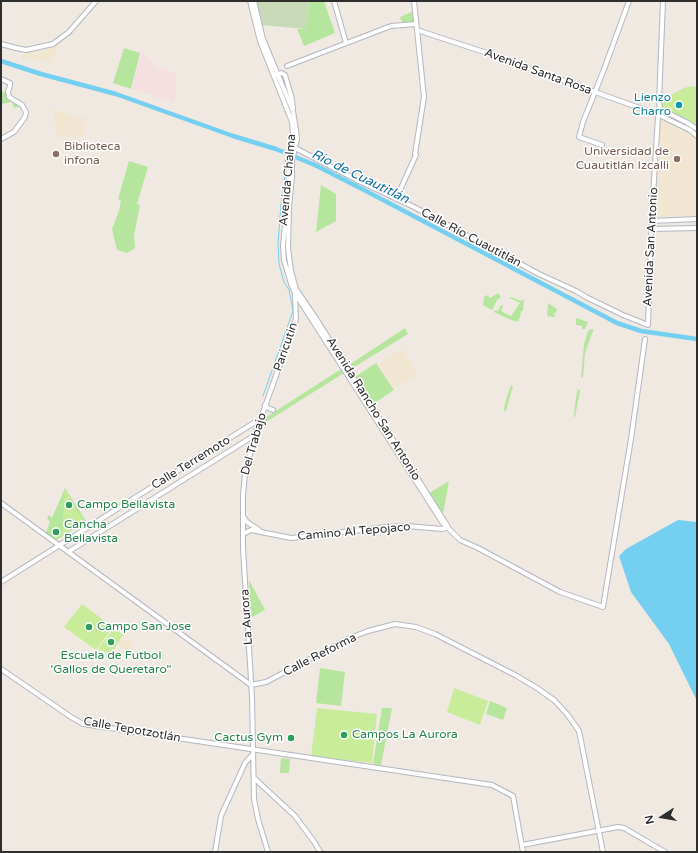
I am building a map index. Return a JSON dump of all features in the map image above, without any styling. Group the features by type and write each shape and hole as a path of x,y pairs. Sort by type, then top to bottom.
{"street":[{"path":"1,44 26,50 53,44 69,32 96,1"},
{"name":"Avenida Chalma","path":"250,1 260,41 276,75"},
{"name":"Avenida Chalma","path":"254,1 263,39 292,122 293,134 283,246 286,271 295,290"},
{"path":"334,1 346,42"},
{"path":"396,199 415,155 424,97 414,1"},
{"path":"602,145 579,137 594,92 603,72 629,1"},
{"name":"Avenida San Antonio","path":"648,325 652,221 660,109 663,1"},
{"path":"287,66 346,42 391,26 416,24"},
{"name":"Avenida Santa Rosa","path":"417,30 490,54 659,115 690,130 697,136"},
{"name":"Avenida Chalma","path":"276,75 281,73 285,75 292,99 297,139 291,156"},
{"path":"1,79 10,83 8,92 9,97 25,108 25,117 14,132 1,139"},
{"path":"660,109 685,121 697,129"},
{"name":"Calle Río Cuautitlán","path":"295,148 420,210 539,274 576,291 623,316 641,324 648,325"},
{"path":"652,221 697,219"},
{"path":"652,229 697,228"},
{"name":"Paricutin","path":"266,405 296,318 295,290"},
{"name":"Avenida Rancho San Antonio","path":"295,290 448,528 460,540 478,548 557,591 603,607 646,339"},
{"path":"266,405 268,408 273,410"},
{"name":"Del Trabajo","path":"243,484 255,434 266,405"},
{"name":"Calle Terremoto","path":"1,582 261,418"},
{"name":"Calle Terremoto","path":"68,552 255,434"},
{"name":"La Aurora","path":"243,484 243,534 256,809 268,852"},
{"path":"1,503 251,685"},
{"name":"Camino Al Tepojaco","path":"243,516 247,522 259,531"},
{"name":"Camino Al Tepojaco","path":"243,534 251,530 291,538 388,527 407,526 442,529 448,528"},
{"name":"Calle Reforma","path":"251,685 258,685 266,682 350,638 368,631 395,624 412,626 435,634 517,676 537,688 556,701 573,722 581,735 603,852"},
{"name":"Calle Tepotzotlán","path":"1,669 83,724 253,752 363,765 492,785 513,796 523,852"},
{"path":"215,852 221,819 225,807 245,763 253,752"},
{"path":"254,778 295,816 320,852"},
{"path":"522,845 612,827 622,827 665,852"}],"shaded area":[{"path":"60,43 51,63 22,57 24,53 48,49"},
{"path":"142,51 155,66 176,73 174,103 133,89"},
{"path":"52,109 86,119 82,139 66,136 58,137"},
{"name":"Universidad de Cuautitlán Izcalli","path":"660,118 697,138 697,215 653,217"},
{"path":"402,349 418,374 394,388 379,364"},
{"path":"126,639 131,641 133,646 131,651 126,653 121,651 119,646 121,641"}],"green space":[{"path":"256,1 309,1 305,29 262,25"},
{"path":"309,1 324,1 335,33 304,46 297,29 305,29"},
{"path":"414,11 415,22 402,22 400,17"},
{"path":"124,48 140,53 131,89 113,83"},
{"name":"Lienzo Charro","path":"692,86 697,87 697,127 693,123 661,108 660,101 684,88"},
{"path":"1,91 9,94 11,97 17,99 24,105 14,108 12,102 1,104"},
{"path":"129,161 148,167 137,204 140,205 134,235 135,248 127,253 117,250 112,229 119,211 121,201 118,199"},
{"path":"321,185 336,194 336,221 316,232"},
{"path":"498,293 501,297 497,300 492,310 483,305 484,297 488,295 490,298"},
{"path":"511,297 521,301 524,299 523,311 521,311 520,318 518,319 519,322 494,312 495,310 498,311 501,305 503,306 501,311 511,316 520,303 510,298"},
{"path":"548,303 557,309 556,313 554,312 555,317 547,316"},
{"path":"576,318 588,322 585,329 582,329 582,326 576,325"},
{"path":"405,328 408,334 351,369 349,365"},
{"path":"593,329 593,331 585,353 583,378 581,377 584,344 588,331"},
{"path":"376,363 394,390 373,404 356,376"},
{"path":"341,369 344,373 266,422 265,418"},
{"path":"511,385 513,386 506,411 504,411 505,403"},
{"path":"578,389 580,391 574,417 575,404"},
{"path":"449,481 443,514 429,493"},
{"path":"65,488 86,521 57,540 45,535 50,522 47,518 49,515 52,518"},
{"name":"Campo Bellavista","path":"65,489 83,521 62,535"},
{"name":"Cancha Bellavista","path":"55,526 61,535 56,538 51,529"},
{"path":"249,580 265,610 250,618"},
{"name":"Campo San Jose","path":"82,604 113,627 96,650 64,627"},
{"name":"Escuela de Futbol 'Gallos de Queretaro\"","path":"114,628 123,635 111,655 98,649"},
{"path":"320,668 345,672 341,706 316,703"},
{"path":"454,688 488,701 480,725 447,712"},
{"path":"490,701 507,708 503,720 486,714"},
{"name":"Campos La Aurora","path":"317,708 377,714 372,763 311,756"},
{"path":"382,708 392,708 381,765 373,764"},
{"path":"281,758 290,759 289,773 280,773"}],"water":[{"path":"678,520 697,522 697,701 669,644 631,592 619,556 626,549"}],"waterway":[{"name":"Rio de Cuautitlán","path":"1,61 41,74 116,94 233,136 276,149 315,165 366,191 617,323 641,331 697,339"},
{"path":"263,396 293,311 289,290 284,282 279,264 278,244 286,169"}],"place":[{"name":"Lienzo Charro","path":"679,105"},
{"name":"Biblioteca infona","path":"56,154"},
{"name":"Universidad de Cuautitlán Izcalli","path":"677,159"},
{"name":"Campo Bellavista","path":"69,505"},
{"name":"Cancha Bellavista","path":"56,532"},
{"name":"Campo San Jose","path":"89,627"},
{"name":"Escuela de Futbol 'Gallos de Queretaro\"","path":"111,642"},
{"name":"Campos La Aurora","path":"344,735"},
{"name":"Cactus Gym","path":"291,738"}]}
